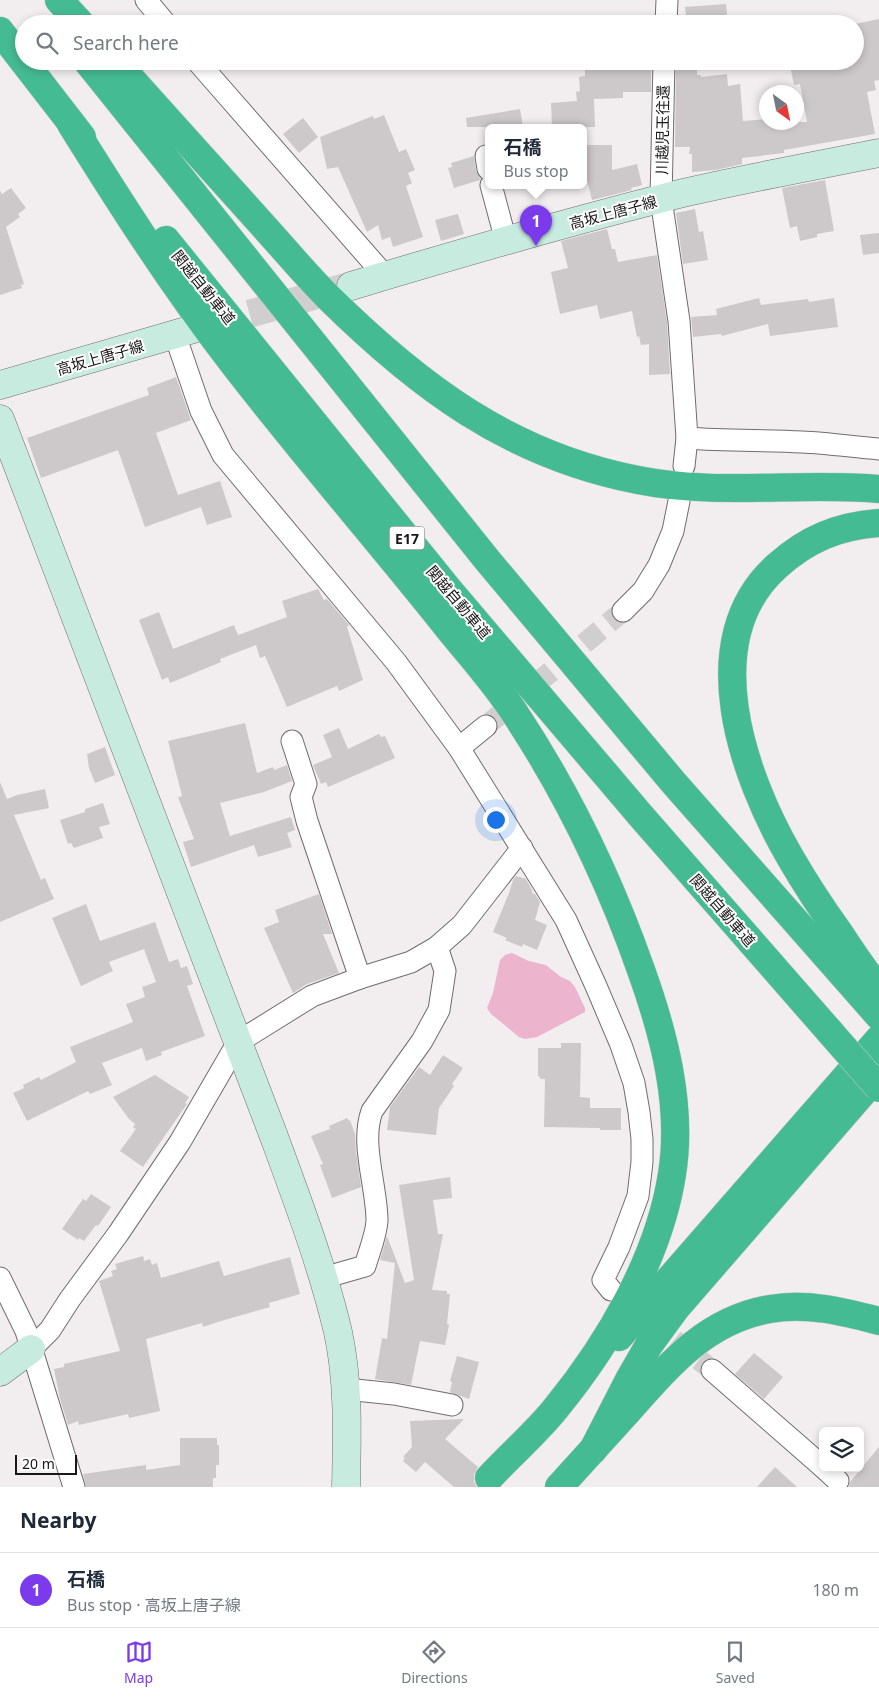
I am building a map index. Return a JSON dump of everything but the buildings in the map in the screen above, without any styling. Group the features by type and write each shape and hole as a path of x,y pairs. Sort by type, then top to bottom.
{"highway":[{"path":"38,0 50,15"},
{"path":"59,0 73,15"},
{"name":"関越自動車道","path":"0,31 15,51"},
{"name":"関越自動車道","path":"30,70 71,124 449,590 641,816 879,1088"},
{"path":"94,70 488,562 673,782 873,996"},
{"path":"123,70 326,294 378,344 428,386 473,417 512,438 552,456 595,470 640,480 728,488 845,486 879,489"},
{"path":"71,124 118,200 222,350 430,605 512,709 559,786 596,858 628,932 654,1008 669,1070 675,1124 672,1172 661,1220 644,1266 618,1317 592,1359 555,1410"},
{"path":"873,996 790,857 764,806 745,753 734,705 732,666 736,632 747,603 766,576 794,551 826,534 858,524 879,523"},
{"path":"489,1478 555,1410 879,1039"},
{"path":"593,1450 644,1354 676,1308 879,1074"},
{"path":"559,1487 679,1355 706,1334 736,1319 770,1308 803,1307 879,1320"}],"street":[{"path":"146,0 158,15"},
{"path":"666,15 667,0"},
{"path":"206,70 386,276"},
{"name":"川越児玉往還","path":"664,70 660,199 679,321 687,438 684,466"},
{"name":"高坂上唐子線","path":"351,286 660,199 764,175 879,153"},
{"path":"492,189 506,241"},
{"path":"187,331 201,412 223,455 396,662 459,748 566,920 618,1036 634,1083 642,1139 642,1162 638,1196 619,1247 603,1280 611,1290"},
{"name":"高坂上唐子線","path":"0,385 187,331"},
{"path":"0,419 273,1134 323,1278 338,1333 346,1389 346,1487"},
{"path":"687,438 723,441 805,442 879,449"},
{"path":"623,611 643,591 659,565 673,531 679,501"},
{"path":"459,748 486,726"},
{"path":"292,741 306,784 301,798 307,821 360,978"},
{"path":"0,1372 30,1349 50,1330 180,1142 238,1042 312,996 411,962 437,947 462,925 522,848"},
{"path":"323,1278 365,1266 377,1224 367,1137 368,1122 372,1111 422,1041 439,1010 446,970 437,947"},
{"path":"0,1278 26,1331 74,1487"},
{"path":"712,1370 819,1464"},
{"path":"346,1389 394,1394 452,1405"}],"shaded area":[{"path":"512,953 529,961 546,965 561,977 570,981 575,987 585,1012 537,1037 525,1039 519,1037 491,1014 487,1008 493,993 500,960 505,955"}],"tunnel":[{"path":"209,325 346,287"},
{"path":"486,726 623,611"},
{"path":"649,1320 712,1370"}],"place":[{"name":"石橋","path":"536,246"}]}
